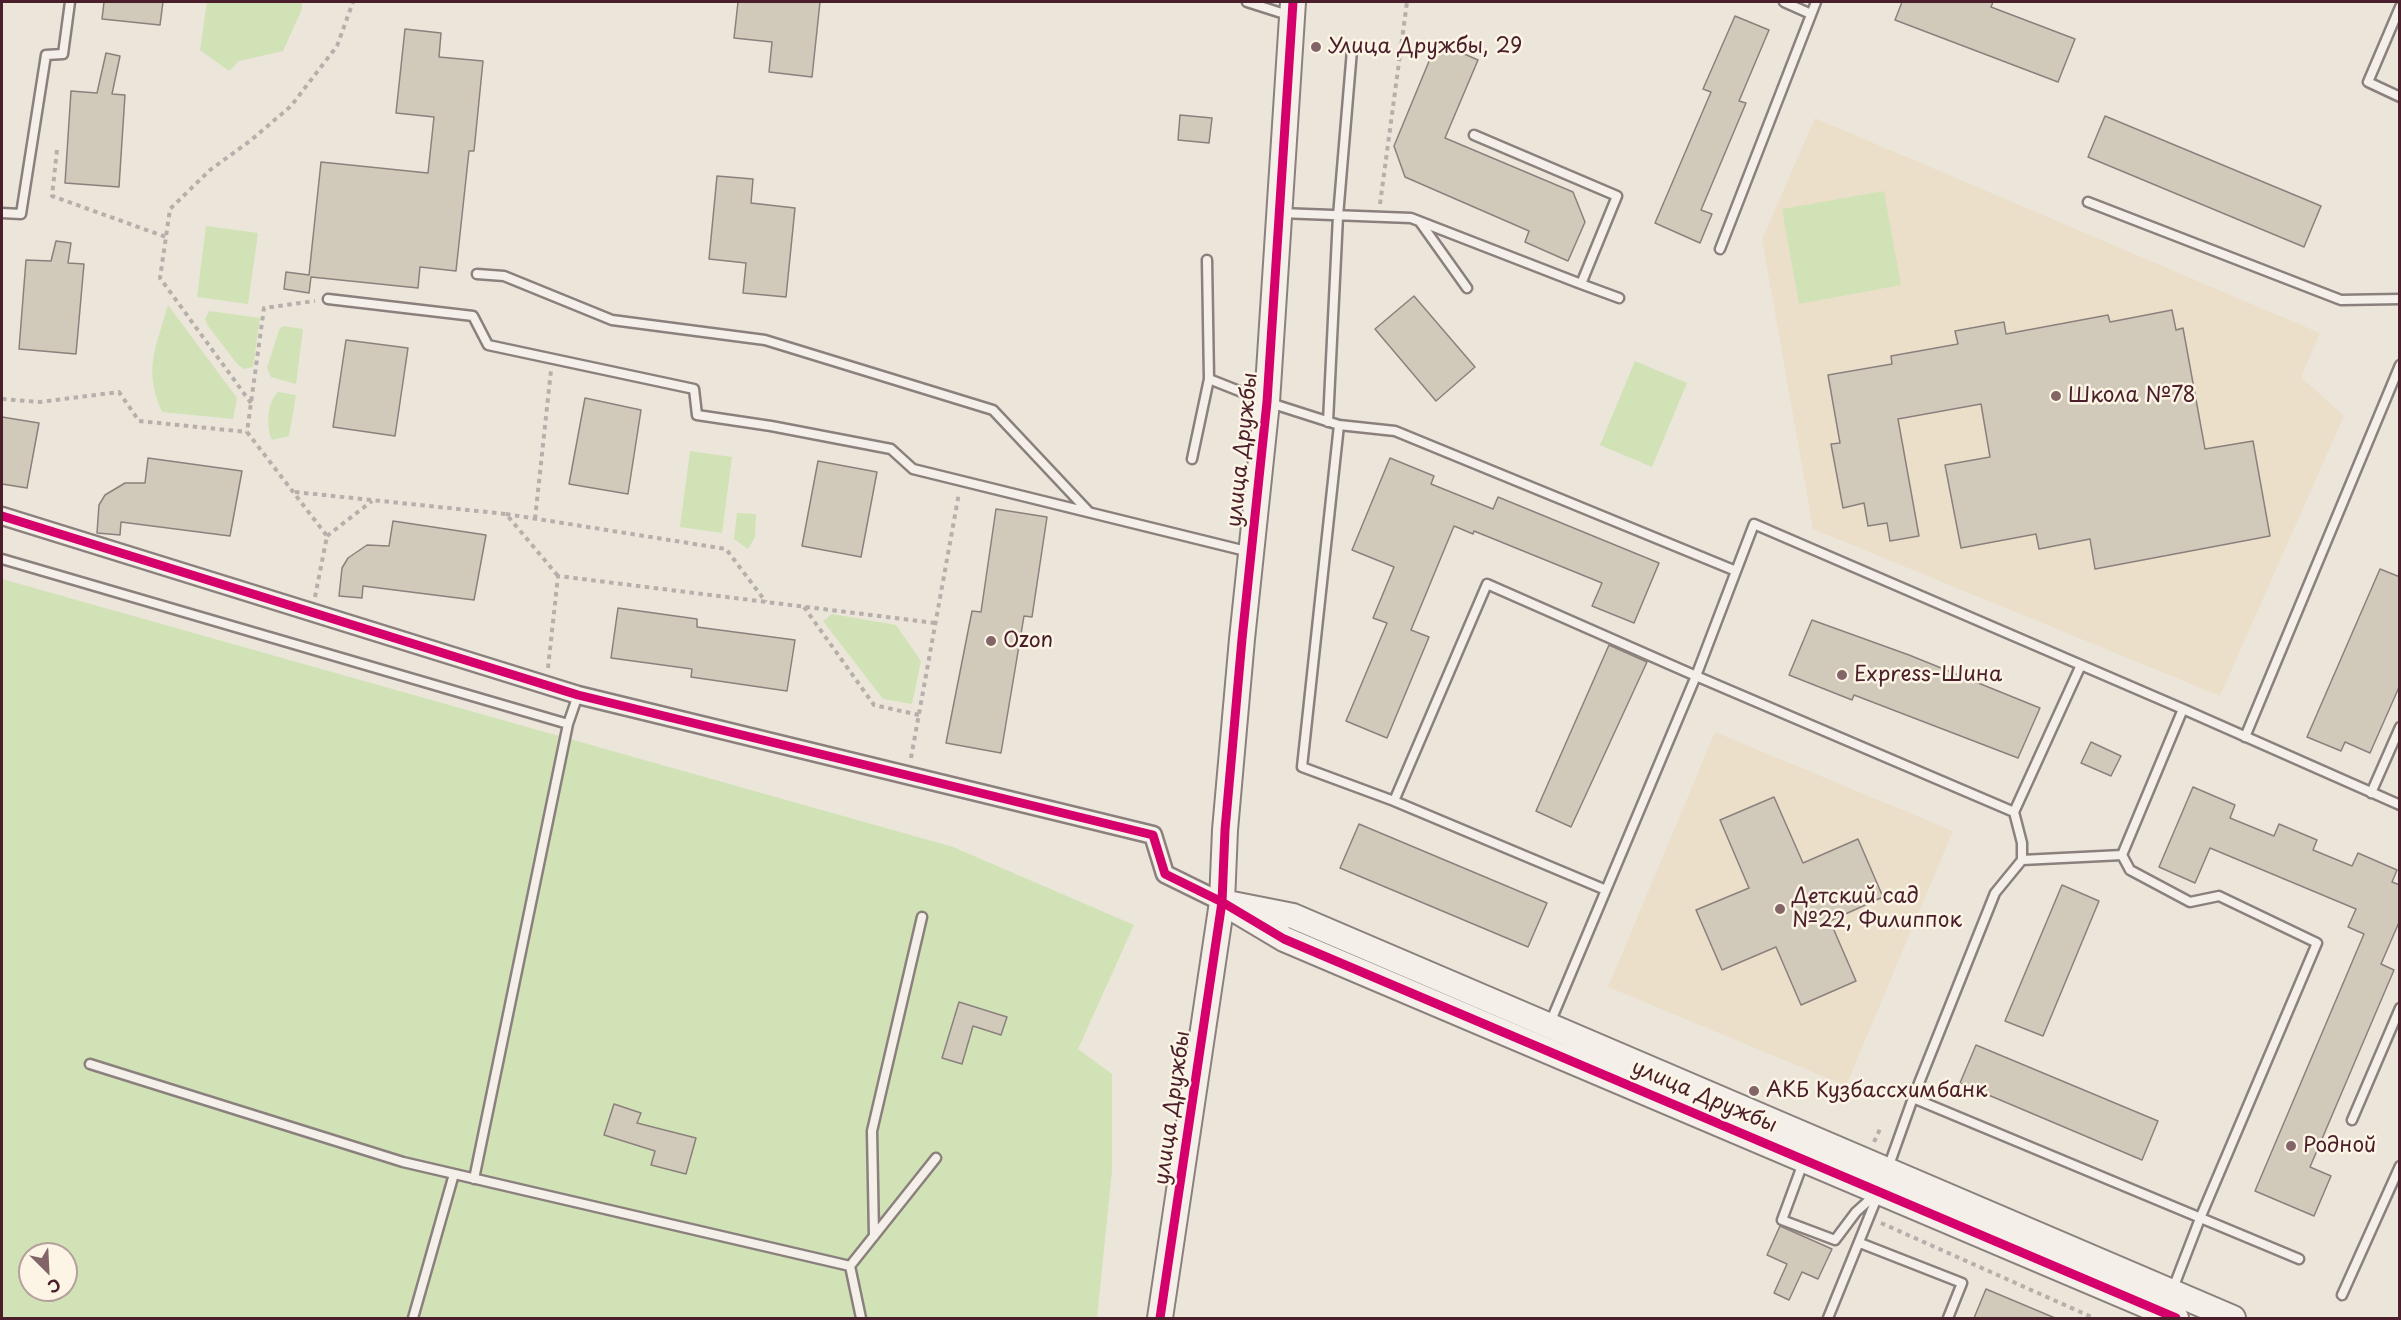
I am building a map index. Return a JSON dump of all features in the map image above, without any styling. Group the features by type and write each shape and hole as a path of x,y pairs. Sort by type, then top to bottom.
{"street":[{"name":"улица Дружбы","path":"1160,1318 1222,902 1225,830 1250,552 1267,402 1281,213 1292,9"},
{"path":"2,516 578,695 1154,835 1165,874 1222,902"},
{"name":"улица Дружбы","path":"1222,902 1293,916 1549,1026 2176,1318"},
{"name":"улица Дружбы","path":"1222,902 1284,939 1804,1160 1883,1182 2172,1292 2233,1318"}],"lane":[{"path":"2,213 21,214 46,55 63,54 70,2"},
{"path":"1247,2 1292,9"},
{"path":"1784,2 1811,14"},
{"path":"1720,249 1816,2"},
{"path":"2400,7 2368,82 2400,97"},
{"path":"1328,422 1338,216 1352,50"},
{"path":"1474,135 1617,196 1581,284"},
{"path":"2088,202 2341,300 2400,299"},
{"path":"1281,213 1411,218 1619,298"},
{"path":"1420,222 1467,288"},
{"path":"1192,459 1209,380 1207,260"},
{"path":"477,274 504,276 612,320 765,340 993,410 1088,511"},
{"path":"328,299 473,316 488,345 694,390 697,415 771,426 891,449 913,469 1250,552"},
{"path":"2245,737 2400,365"},
{"path":"1209,380 1328,422 1395,431 1736,572"},
{"path":"1339,425 1302,767 1394,801 1606,890"},
{"path":"1549,1026 1696,676 1754,524 2400,805"},
{"path":"2,559 568,724"},
{"path":"1394,801 1487,584 2014,812"},
{"path":"1828,1318 1860,1243 1913,1098 1995,893 2022,860 2022,843 2014,812 2082,665"},
{"path":"474,1179 568,724 578,695"},
{"path":"2122,855 2183,709"},
{"path":"2371,793 2400,727"},
{"path":"2022,860 2122,855"},
{"path":"2122,855 2130,870 2190,902 2219,896 2317,943 2201,1216 2172,1292"},
{"path":"874,1236 872,1131 922,917"},
{"path":"2352,1120 2400,1008"},
{"path":"90,1064 404,1162 850,1266"},
{"path":"1913,1098 2201,1216 2299,1259"},
{"path":"850,1266 936,1158"},
{"path":"1804,1160 1782,1220 1835,1240 1883,1182"},
{"path":"2342,1295 2400,1166"},
{"path":"413,1318 454,1174"},
{"path":"1860,1243 1962,1284 1948,1318"},
{"path":"850,1266 861,1318"}],"path":[{"path":"251,404 160,278 170,208 210,170 250,141 291,106 337,46 353,2"},
{"path":"1378,217 1407,2"},
{"path":"57,150 52,196 166,237"},
{"path":"327,536 247,432 264,308 328,299"},
{"path":"535,519 552,359"},
{"path":"2,399 40,402 119,392 139,422 247,432"},
{"path":"908,777 961,481"},
{"path":"294,492 506,514 726,549 766,602"},
{"path":"312,612 327,536 373,500"},
{"path":"506,514 558,576 935,623"},
{"path":"546,685 558,576"},
{"path":"804,607 874,705 919,715"}],"shaded area":[{"name":"Школа №78","path":"1815,118 2320,333 2301,377 2344,416 2220,696 1813,529 1762,239"},
{"name":"Детский сад №22, Филиппок","path":"1715,732 1953,831 1846,1086 1608,987"}],"green space":[{"path":"207,2 302,2 302,9 283,51 239,61 229,71 200,50"},
{"path":"1884,191 1901,285 1799,304 1782,209"},
{"path":"206,226 258,233 248,304 197,297"},
{"path":"168,305 237,398 233,419 162,412 156,397 152,371 153,358"},
{"path":"209,311 260,318 253,367 244,369 238,365 208,326 205,319"},
{"path":"283,326 303,329 296,384 271,377 267,368 279,330"},
{"path":"1635,361 1687,383 1652,467 1600,445"},
{"path":"278,392 296,395 289,436 272,440 269,415 274,396"},
{"path":"690,451 732,457 722,533 680,527"},
{"path":"737,513 756,514 755,537 748,549 734,539"},
{"path":"2,579 953,847 1134,925 1078,1049 1112,1074 1112,1171 1097,1318 2,1318"},
{"path":"832,614 896,625 921,661 912,704 883,699 823,621"}],"building":[{"path":"104,2 163,2 160,25 102,19"},
{"path":"738,2 820,2 812,77 769,72 772,42 734,38"},
{"path":"1902,2 1993,2 1991,7 2075,39 2058,82 1895,20"},
{"path":"1735,16 1769,30 1739,101 1746,103 1701,210 1712,214 1700,243 1655,223 1711,92 1703,89"},
{"path":"405,29 441,33 439,57 483,61 474,151 469,151 456,271 420,267 418,288 311,277 309,293 284,289 286,272 309,275 321,162 428,173 434,117 396,113"},
{"path":"1437,42 1478,60 1445,138 1573,192 1585,222 1568,261 1525,242 1529,231 1405,177 1394,146"},
{"path":"106,53 120,56 112,94 125,95 119,187 65,183 71,91 97,93"},
{"path":"1180,115 1212,118 1209,143 1178,140"},
{"path":"2105,116 2321,206 2304,247 2088,157"},
{"path":"717,176 753,179 751,203 795,208 786,297 743,293 746,263 709,259"},
{"path":"56,241 71,243 68,263 84,264 76,354 19,349 26,260 51,261"},
{"path":"1414,296 1475,367 1436,401 1375,329"},
{"path":"2172,310 2176,330 2183,328 2205,449 2253,441 2270,536 2095,569 2090,539 2039,549 2036,534 1961,548 1945,465 1990,457 1981,404 1898,419 1919,536 1890,541 1887,523 1868,526 1864,503 1843,508 1831,444 1840,443 1828,375 1892,364 1891,356 1958,344 1955,331 2004,322 2006,334 2108,315 2110,322"},
{"path":"346,340 408,348 395,436 333,427"},
{"path":"585,398 641,410 628,494 569,484"},
{"path":"2,417 39,423 27,488 2,484"},
{"path":"148,458 242,471 230,536 121,522 120,535 97,533 99,505 105,495 125,483 145,483"},
{"path":"1390,458 1434,476 1431,484 1493,509 1498,497 1659,563 1634,623 1592,606 1602,583 1474,531 1473,534 1454,526 1411,630 1429,637 1387,738 1346,721 1387,623 1373,618 1394,567 1352,550"},
{"path":"818,461 877,472 861,557 802,546"},
{"path":"996,509 1047,517 1032,617 1024,616 1001,753 946,743 972,611 981,612"},
{"path":"393,521 486,535 474,600 363,586 362,598 339,596 342,568 348,558 367,545 389,546"},
{"path":"2380,569 2400,577 2400,685 2370,753 2345,742 2341,751 2307,737"},
{"path":"618,608 697,619 697,627 795,640 787,691 691,677 692,669 611,658"},
{"path":"1812,620 1909,655 2040,708 2018,758 1854,695 1852,700 1789,675"},
{"path":"1609,645 1647,662 1571,827 1536,811"},
{"path":"2091,742 2121,756 2111,776 2081,763"},
{"path":"2193,787 2235,805 2230,818 2274,836 2279,824 2317,840 2313,850 2352,866 2358,853 2397,870 2392,882 2400,885 2400,920 2381,964 2394,970 2310,1167 2331,1176 2314,1216 2255,1191 2364,934 2348,927 2356,909 2210,848 2195,883 2159,867"},
{"path":"1774,797 1803,863 1858,839 1883,897 1830,921 1856,981 1801,1005 1776,947 1722,970 1696,910 1749,888 1720,820"},
{"path":"1359,824 1547,903 1528,947 1340,868"},
{"path":"2062,885 2099,901 2043,1036 2005,1021"},
{"path":"959,1002 1007,1017 1001,1035 973,1026 962,1064 942,1058"},
{"path":"1976,1045 2158,1121 2142,1160 1960,1083"},
{"path":"614,1104 641,1113 637,1123 696,1138 686,1174 651,1165 655,1151 604,1135"},
{"path":"1780,1226 1832,1249 1818,1279 1802,1272 1789,1300 1774,1293 1787,1264 1767,1255"},
{"path":"1986,1289 2055,1318 1974,1318"}],"cycle path":[{"path":"1160,1318 1222,902 1225,830 1242,639 1267,402 1293,2"},
{"path":"2,516 578,695 1153,835 1165,874 1222,902 1284,939 2176,1318"}],"place":[{"name":"Улица Дружбы, 29","path":"1316,47"},
{"name":"Школа №78","path":"2056,396"},
{"name":"Ozon","path":"991,641"},
{"name":"Express-Шина","path":"1842,675"},
{"name":"Детский сад №22, Филиппок","path":"1780,909"},
{"name":"АКБ Кузбассхимбанк","path":"1754,1091"},
{"name":"Родной","path":"2291,1146"}]}
